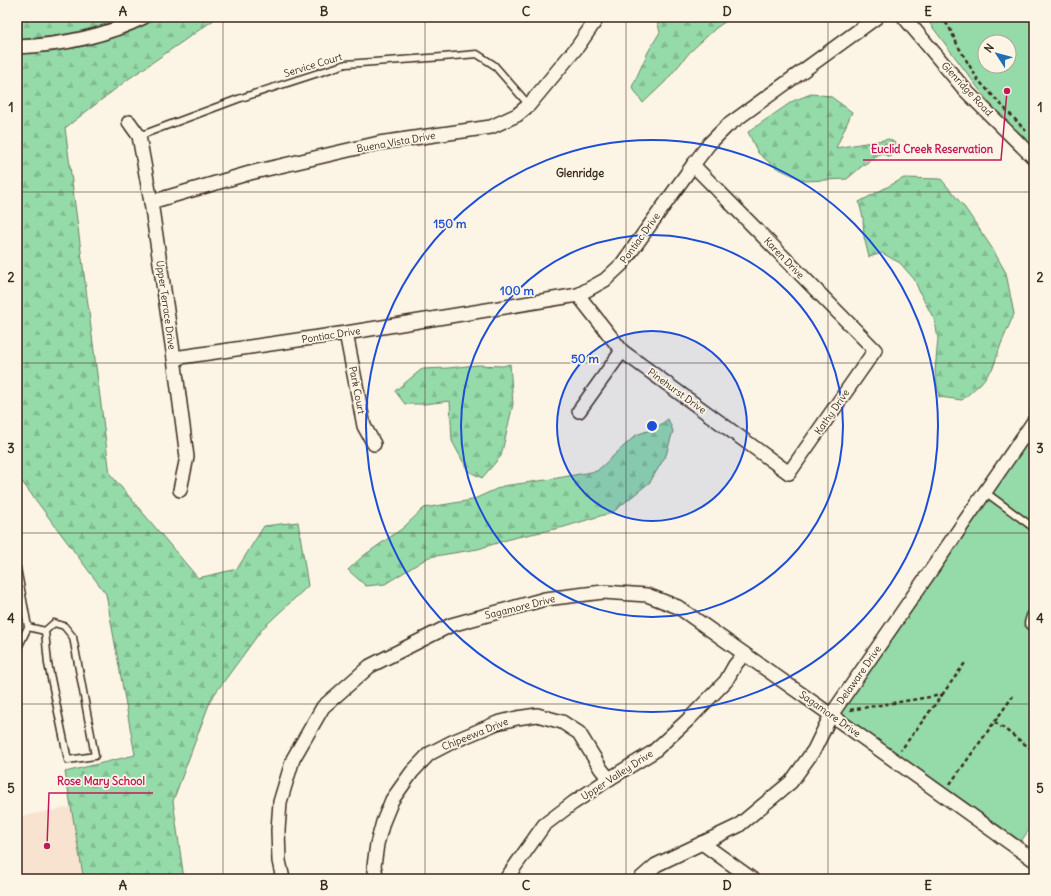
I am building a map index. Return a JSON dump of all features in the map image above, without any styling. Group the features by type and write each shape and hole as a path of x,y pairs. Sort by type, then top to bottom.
{"street":[{"path":"17,46 38,46 77,41 109,32 144,17"},
{"name":"Buena Vista Drive","path":"151,202 250,174 379,142 491,127 517,115 529,105 578,46 598,17"},
{"name":"Pontiac Drive","path":"174,358 346,333 578,295 605,280 622,264 709,144 727,126 877,17"},
{"name":"Glenridge Road","path":"904,17 966,91 1034,158"},
{"name":"Upper Terrace Drive","path":"129,122 139,136 151,202 174,358 187,457 180,490"},
{"name":"Karen Drive","path":"694,165 875,350"},
{"name":"Pinehurst Drive","path":"578,295 622,351 789,473"},
{"name":"Park Court","path":"346,333 364,426 374,444"},
{"name":"Kathy Drive","path":"789,473 875,350"},
{"path":"579,410 622,351"},
{"name":"Delaware Drive","path":"640,879 656,865 738,826 791,782 814,750 831,715 1034,422"},
{"name":"Sagamore Drive","path":"282,879 279,861 278,830 280,802 293,759 323,707 370,666 451,625 545,599 603,592 647,595 678,607 1034,860"},
{"name":"Upper Valley Drive","path":"506,879 544,825 573,803 653,752 689,719 726,681 744,654"},
{"name":"Chipeewa Drive","path":"376,879 374,866 377,844 383,822 392,800 412,772 429,754 452,742 496,723 537,715 562,722 579,733 601,769 609,779"},
{"path":"702,843 752,879"}],"lane":[{"name":"Service Court","path":"139,136 238,99 346,64 477,54 494,65 529,105"},
{"path":"985,492 1034,528"},
{"path":"17,568 28,628 17,650"},
{"path":"1034,609 1028,622 1034,630"},
{"path":"54,623 64,626 73,637 95,756 68,760 48,664 45,631 54,623"},
{"path":"28,628 45,631"}],"path":[{"path":"941,17 949,27 958,46 978,80 1029,134"},
{"path":"902,750 965,663"},
{"path":"847,711 942,695"},
{"path":"950,784 1013,696"},
{"path":"995,722 1034,751"}],"shaded area":[{"path":"71,807 85,879 17,879 17,817"}],"green space":[{"path":"17,17 218,17 127,80 65,128 110,474 198,578 237,569 264,526 298,522 308,586 263,628 211,699 173,801 184,879 85,879 83,875 65,772 135,755 106,594 17,475"},
{"path":"656,17 732,17 716,28 690,52 665,82 643,103 632,87 648,52 660,32"},
{"path":"925,17 1034,17 1034,148 999,116"},
{"path":"811,94 830,96 852,112 836,148 889,139 895,143 890,157 881,153 847,179 805,181 775,167 758,153 748,132 793,101"},
{"path":"904,178 941,179 965,208 992,248 1006,273 1014,314 1001,344 993,368 981,383 962,400 939,397 935,371 938,339 935,321 914,279 900,263 882,253 869,257 864,237 863,218 859,202"},
{"path":"510,364 513,404 501,456 482,478 468,471 452,441 450,401 424,404 405,404 395,391 422,369 477,365 503,366"},
{"path":"668,419 673,431 666,455 650,482 613,512 564,527 513,538 478,549 429,557 385,584 366,586 348,570 363,556 403,528 424,508 472,500 503,486 597,471 636,435 656,428"},
{"path":"1034,421 1034,823 1016,848 831,715"}],"place":[{"name":"Euclid Creek Reservation","path":"1007,91"},
{"name":"Rose Mary School","path":"47,846"}],"district":[{"name":"Glenridge","path":"580,173"}]}
